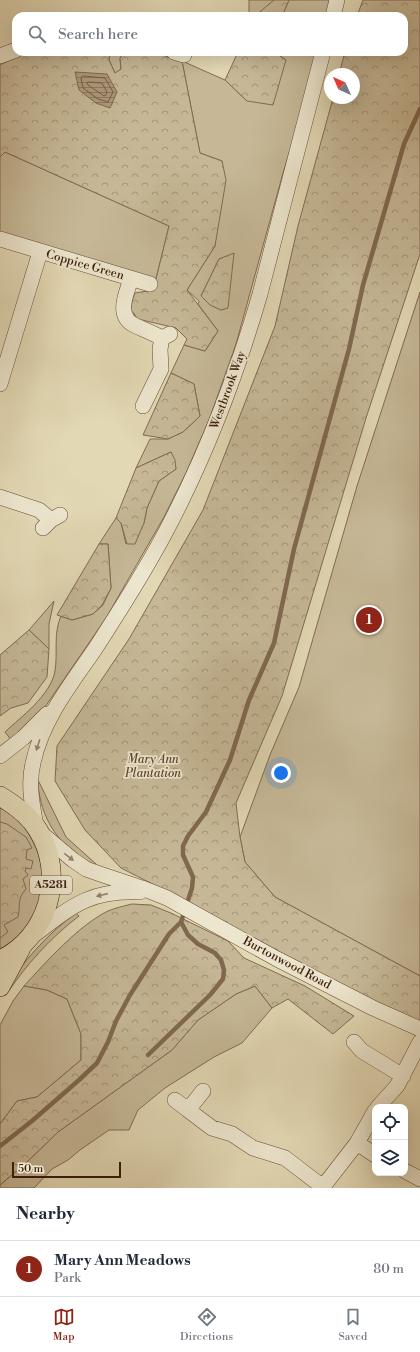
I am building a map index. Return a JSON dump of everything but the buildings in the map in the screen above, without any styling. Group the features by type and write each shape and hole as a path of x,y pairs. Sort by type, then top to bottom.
{"main road":[{"name":"A5281","path":"0,796 18,806 38,829 49,853 52,877 49,900 41,922 25,942 0,987"},
{"name":"A5281","path":"0,960 25,942"}],"street":[{"path":"334,12 337,0"},
{"path":"0,56 12,52"},
{"name":"Westbrook Way","path":"38,829 30,783 33,762 40,738 62,698 118,612 164,536 204,453 230,387 250,327 323,56"},
{"name":"Coppice Green","path":"0,239 150,284"},
{"name":"Coppice Green","path":"0,384 40,252"},
{"name":"Coppice Green","path":"131,279 123,306 125,316 131,324 166,336 160,349 161,370 143,406"},
{"path":"0,497 39,510 51,521"},
{"name":"Westbrook Way","path":"0,756 23,738 62,698"},
{"name":"Burtonwood Road","path":"38,829 72,860 86,869 142,888 178,903 277,959 366,1005 420,1030"},
{"name":"Burtonwood Road","path":"25,942 65,911 84,900 116,892 155,893"},
{"path":"354,1042 362,1051 403,1076"},
{"path":"381,1104 393,1092 420,1042"},
{"path":"188,1110 203,1091"},
{"path":"175,1100 212,1128 232,1134 253,1148 285,1158 322,1188 357,1143 372,1116"},
{"path":"357,1143 372,1153"},
{"path":"408,1173 420,1179"}],"green space":[{"path":"249,0 285,0 264,12 249,12"},
{"path":"274,0 289,0 284,12 260,12"},
{"path":"289,0 336,0 332,12 284,12"},
{"name":"Mary Ann Plantation","path":"363,0 420,0 420,254 366,418 282,696 236,803 245,862 275,897 420,976 420,1024 400,1015 236,929 194,905 121,868 85,830 55,781 57,746 129,639 203,510 275,326 298,226 331,104 360,104 360,68 341,68 344,56 408,56 408,12 358,12"},
{"path":"19,56 110,56 109,60 115,73 121,69 120,58 122,56 165,56 182,61 200,153 222,161 226,180 215,246 187,290 218,331 205,351 184,345 187,339 176,328 138,319 131,310 135,293 147,291 156,279 169,226 5,152 0,157 0,65"},
{"path":"110,56 122,56 120,58 121,70 115,73 109,60"},
{"path":"236,56 280,56 286,60 273,105 247,101 225,80"},
{"path":"280,56 319,56 283,173 236,344 209,420 186,473 164,517 106,618 45,707 12,741 5,732 42,697 52,680 56,664 56,637 61,616 72,620 93,614 103,605 111,588 108,544 99,544 116,518 121,523 126,544 144,523 147,508 159,481 176,469 171,452 136,468 150,439 168,439 183,432 200,416 194,384 171,373 184,345 205,351 218,331 198,304 199,301 187,290 215,246 222,161 200,153 182,61 225,80 247,101 286,60","holes":["234,254 210,305 201,296 219,259"]},
{"path":"5,152 169,226 156,279 0,233 0,157"},
{"path":"234,253 228,308 221,310 210,305 201,296 219,259"},
{"path":"420,292 420,976 275,897 245,862 240,837 270,755 299,687 357,486"},
{"path":"171,373 194,384 200,416 183,432 168,439 143,435"},
{"path":"171,452 175,460 176,469 159,481 147,508 144,523 135,544 127,544 121,523 116,518 136,468"},
{"path":"99,544 108,544 111,588 102,605 93,614 72,620 57,615"},
{"path":"54,601 49,624 49,649 29,630"},
{"path":"29,630 49,649 47,677 28,703 11,708 0,716 0,655"},
{"path":"38,780 66,837 96,864 95,867 72,851 62,842 54,831 43,808 39,794"},
{"path":"0,808 19,821 32,840 39,855 42,871 42,886 34,915 14,940 0,949"},
{"path":"0,822 7,824 26,837 32,848 27,850 26,859 33,861 31,869 26,868 25,871 28,875 23,879 26,889 21,896 18,917 4,925 8,932 0,938"},
{"path":"132,904 151,905 171,913 228,941 244,958 305,986 354,1016 333,1034 288,999 272,1008 255,986 236,994 198,1020 172,1050 58,1132 0,1185 0,1124 17,1101 37,1097 81,1060 81,1034 67,999 47,990 24,986 63,945 86,925 108,911"},
{"path":"76,913 79,916 58,933 39,952 6,995 2,993 18,971 45,940"},
{"path":"24,986 47,990 67,999 81,1034 81,1060 37,1097 17,1101 0,1124 0,1025 13,1001"},
{"path":"255,986 272,1008 242,1043 214,1057 165,1088 138,1110 129,1130 109,1130 68,1160 52,1169 34,1188 0,1188 0,1185 58,1132 172,1050 198,1020 236,994"}],"water":[{"path":"75,72 107,74 117,92 110,108 96,103 79,90"}],"waterway":[{"path":"0,1146 32,1121 97,1063 108,1042 116,1021 130,995 169,934 181,922 192,888 193,877 183,855 183,846 188,836 206,812 230,760 249,700 274,643 294,549 349,349 363,285 404,144 420,109"},
{"path":"148,1055 210,995 223,979 224,970 221,960 215,953 198,944 188,935 181,922"}],"place":[{"name":"Mary Ann Meadows","path":"369,620"}]}
